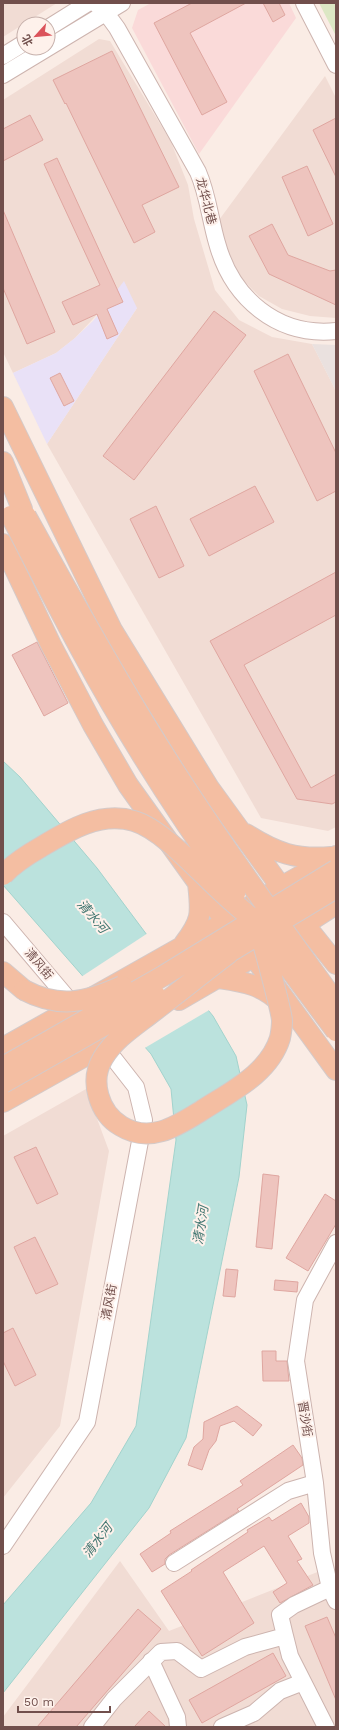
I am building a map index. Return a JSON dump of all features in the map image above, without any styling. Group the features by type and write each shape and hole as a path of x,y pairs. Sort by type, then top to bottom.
{"main road":[{"path":"3,407 112,630 209,788 281,887 304,924 336,964"},
{"path":"3,462 12,508 81,651 147,762 200,844 258,926 336,1031"},
{"path":"12,508 79,612 144,721 202,813 336,1003"},
{"path":"3,544 7,569 51,646 93,725 128,785 226,922 254,957 336,1070"},
{"path":"3,875 19,860 73,828 101,819 134,821 148,827 171,845 258,926 278,998 282,1020 280,1038 272,1054 258,1072 246,1082 180,1125 166,1131 148,1134 137,1132 122,1127 102,1106 97,1094 97,1078 101,1060 118,1038 225,947"},
{"path":"240,830 261,843 294,857 336,861"},
{"path":"3,1048 226,922 281,887 336,861"},
{"path":"3,1082 167,990 336,861"},
{"path":"181,947 193,932 201,913 198,883"},
{"path":"3,1067 163,976 225,947 336,888"},
{"path":"3,1102 111,1042 254,957 336,904"},
{"path":"3,972 13,982 33,995 66,1002 96,998 225,947"},
{"path":"218,978 249,982 264,989 279,1001 307,1030"}],"street":[{"path":"56,23 88,3"},
{"path":"3,75 100,8 122,3"},
{"path":"304,3 336,65"},
{"name":"龙华北巷","path":"100,8 118,28 198,172 206,194 217,244 228,273 240,290 253,306 276,320 296,328 324,332 336,330"},
{"path":"3,56 16,47"},
{"name":"清风街","path":"3,922 75,1007"},
{"name":"清风街","path":"3,1546 87,1422 144,1120 136,1087 111,1042"},
{"name":"晋沙街","path":"333,1594 322,1553 315,1483 296,1361 304,1300 336,1243"},
{"path":"174,1563 288,1491 315,1483"},
{"path":"326,1727 290,1656 280,1615 294,1605 333,1594"},
{"path":"92,1727 114,1700 161,1652 177,1651 201,1669 245,1647 285,1636"},
{"path":"151,1661 177,1717 178,1727"},
{"path":"222,1727 254,1713 280,1692 303,1682"}],"shaded area":[{"path":"3,3 57,3 36,16 16,16 16,29 3,37"},
{"path":"151,3 289,3 296,18 199,154 132,28 138,10"},
{"path":"99,39 110,41 171,142 188,185 194,219 215,290 239,320 272,337 312,344 336,391 336,827 328,831 261,818 47,444 137,308 109,302 75,338 56,353 13,373 3,352 3,100"},
{"path":"325,76 336,98 336,318 310,316 282,309 259,296 242,279 224,243 219,220"},
{"path":"124,281 137,308 47,444 13,373 56,353 75,338 93,321"},
{"path":"312,344 336,345 336,391"},
{"path":"86,1089 109,1151 60,1426 3,1498 3,1136"},
{"path":"120,1561 169,1631 320,1571 336,1613 336,1727 3,1727 3,1717"}],"green space":[{"path":"319,3 336,3 336,36"}],"water":[{"name":"清水河","path":"3,761 20,777 97,868 150,939 213,1016 236,1056 247,1105 239,1177 186,1438 149,1508 3,1693 3,1605 91,1503 136,1426 176,1140 171,1089 151,1054 3,885"}],"pier":[{"path":"148,933 211,1009 143,1049 81,977"}],"building":[{"path":"192,3 246,3 190,33 227,102 202,115 154,23"},
{"path":"263,3 279,3 285,15 273,22"},
{"path":"112,51 179,187 142,205 155,232 134,243 66,103 65,104 53,80"},
{"path":"30,115 43,140 3,161 3,129"},
{"path":"336,118 336,177 313,130"},
{"path":"57,158 123,302 107,309 118,334 107,339 97,314 73,325 62,302 100,285 44,164"},
{"path":"307,166 333,224 308,236 282,177"},
{"path":"3,210 55,332 27,344 3,288"},
{"path":"272,224 288,255 330,271 336,270 336,305 269,274 249,236"},
{"path":"214,311 246,335 134,480 103,456"},
{"path":"288,354 336,453 336,491 317,501 254,371"},
{"path":"60,373 74,401 64,406 50,378"},
{"path":"255,486 274,522 209,556 190,519"},
{"path":"156,506 184,566 159,578 130,519"},
{"path":"336,572 336,615 244,665 311,788 336,774 336,802 332,804 297,799 210,641"},
{"path":"37,642 68,703 44,716 12,655"},
{"path":"36,1147 58,1194 37,1204 14,1157"},
{"path":"263,1174 279,1176 272,1249 256,1247"},
{"path":"325,1194 336,1201 336,1224 308,1271 286,1258"},
{"path":"35,1237 58,1284 36,1294 14,1247"},
{"path":"226,1269 238,1270 235,1297 223,1296"},
{"path":"275,1280 298,1282 297,1292 274,1290"},
{"path":"13,1328 36,1375 15,1386 3,1361 3,1333"},
{"path":"262,1351 276,1351 276,1361 287,1361 289,1381 263,1381"},
{"path":"237,1406 262,1425 253,1436 234,1421 220,1426 216,1441 209,1450 202,1470 188,1465 194,1447 203,1439 204,1422"},
{"path":"293,1445 302,1458 303,1465 237,1509 239,1511 169,1555 165,1559 165,1564 152,1572 140,1554 171,1533 170,1531 243,1485 240,1481"},
{"path":"301,1503 309,1517 309,1523 288,1536 302,1559 297,1561 313,1585 280,1603 273,1592 287,1583 264,1546 223,1572 254,1623 202,1656 161,1591 248,1532 247,1530 269,1517 272,1521"},
{"path":"138,1609 161,1629 76,1727 37,1727"},
{"path":"327,1617 336,1638 336,1700 305,1626"},
{"path":"273,1653 286,1676 202,1723 189,1700"},
{"path":"149,1711 166,1727 134,1727"}]}
